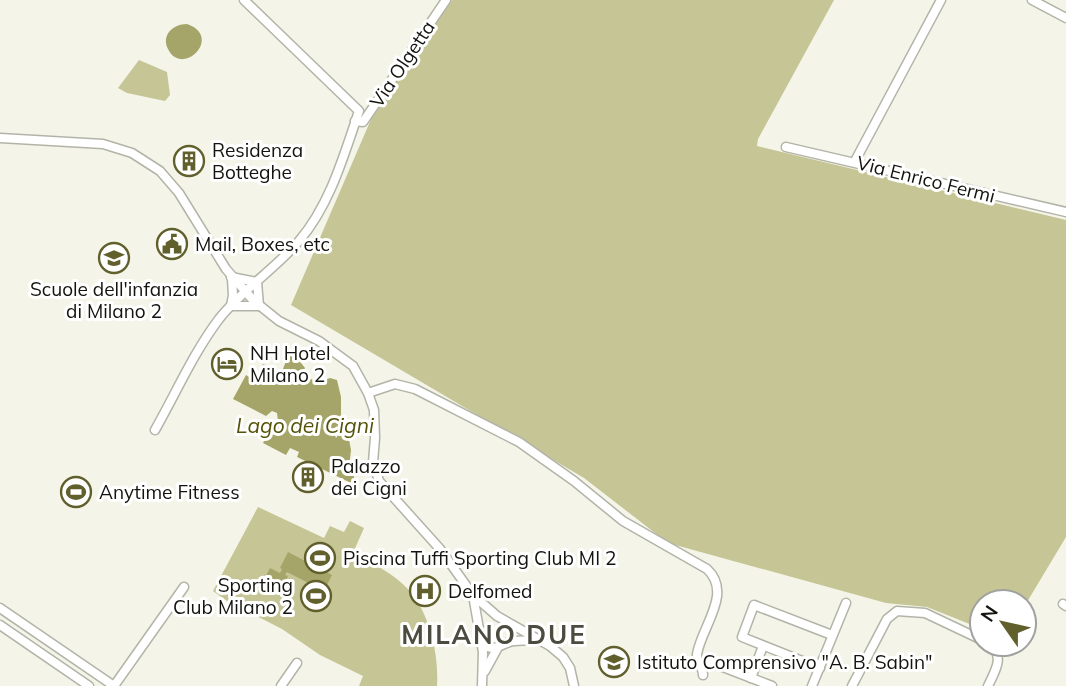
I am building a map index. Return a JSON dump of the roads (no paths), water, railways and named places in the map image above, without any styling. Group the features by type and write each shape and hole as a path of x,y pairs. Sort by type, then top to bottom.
{"street":[{"path":"155,430 205,338 231,306 294,247 308,230 344,155 359,111 244,0"},
{"name":"Via Olgetta","path":"355,121 363,122 446,0"},
{"path":"855,161 942,0"},
{"path":"1032,0 1066,18"},
{"path":"0,138 96,143 117,147 139,156 160,171 179,193 231,276 245,293 284,324 343,357 358,372 369,393 375,419 373,462 379,481 440,549 473,595 497,616 550,646 563,657 570,668 574,686"},
{"name":"Via Enrico Fermi","path":"786,147 1066,212"},
{"path":"231,276 257,282"},
{"path":"231,276 231,306"},
{"path":"257,282 259,306"},
{"path":"231,306 259,306"},
{"path":"369,393 395,384 415,389 519,442 574,481 623,521 707,569 716,579 718,592 697,654 703,675"},
{"path":"0,608 114,686 184,587"},
{"path":"473,595 481,642 484,674 482,686"},
{"path":"812,686 846,603"},
{"path":"820,668 742,638 754,605 832,635"},
{"path":"852,686 884,624 890,615 897,611 925,613 968,633"},
{"path":"479,626 484,619 497,616"},
{"path":"508,642 511,630 509,624"},
{"path":"0,625 89,686"},
{"path":"484,674 497,649 508,642 537,641"},
{"path":"481,642 486,647 497,649"},
{"path":"751,678 763,646"},
{"path":"988,686 999,663 998,658"},
{"path":"710,662 772,686"},
{"path":"281,686 297,663"}],"water":[{"path":"187,24 202,37 201,45 190,57 174,57 166,44 167,35 173,28"},
{"name":"Lago dei Cigni","path":"289,354 294,354 305,368 303,372 316,383 330,378 337,380 343,421 339,428 332,428 336,438 341,431 348,434 351,450 349,468 354,473 351,483 297,457 299,452 290,448 286,455 263,443 273,424 278,421 277,413 272,411 266,416 233,399 246,375 254,380 263,364 280,376"},
{"path":"288,552 332,575 324,591 287,572 285,575 288,576 281,590 263,581 270,568 280,573"}],"waterway":[{"path":"250,0 337,85"}],"place":[{"name":"Residenza Botteghe","path":"189,161"},
{"name":"Mail, Boxes, etc","path":"172,244"},
{"name":"Scuole dell'infanzia di Milano 2","path":"114,258"},
{"name":"NH Hotel Milano 2","path":"227,364"},
{"name":"Palazzo dei Cigni","path":"308,477"},
{"name":"Anytime Fitness","path":"76,492"},
{"name":"Piscina Tuffi Sporting Club MI 2","path":"320,558"},
{"name":"Delfomed","path":"425,591"},
{"name":"Sporting Club Milano 2","path":"316,596"},
{"name":"Istituto Comprensivo \"A. B. Sabin\"","path":"614,662"}],"district":[{"name":"MILANO DUE","path":"494,635"}]}
